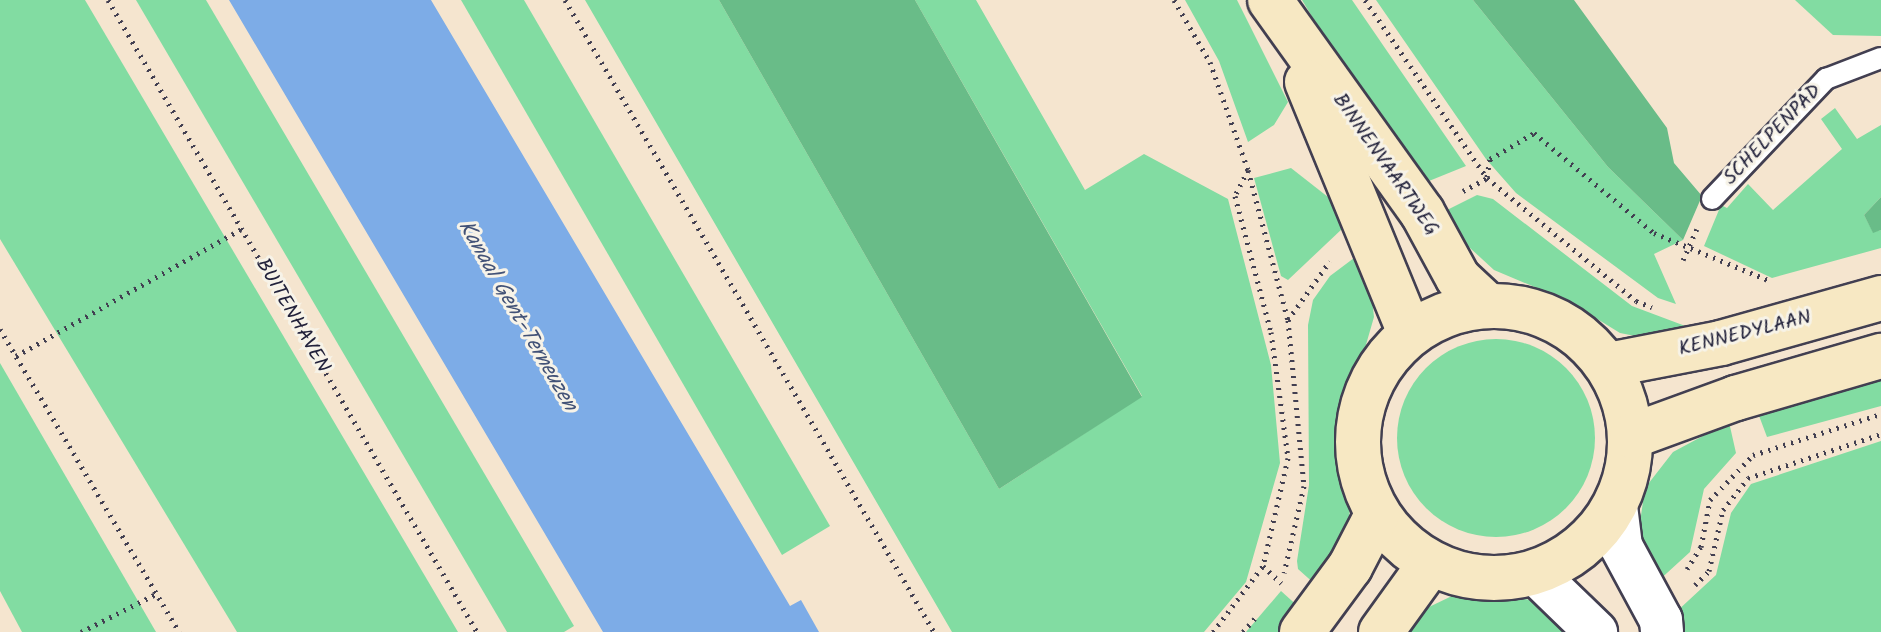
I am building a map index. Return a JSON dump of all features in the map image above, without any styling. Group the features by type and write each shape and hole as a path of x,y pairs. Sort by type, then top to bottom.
{"main road":[{"name":"BINNENVAARTWEG","path":"1276,12 1422,212 1458,278 1487,305"},
{"name":"BINNENVAARTWEG","path":"1276,12 1410,333"},
{"name":"KENNEDYLAAN","path":"1608,365 1721,343 1881,298"},
{"path":"1487,305 1533,310 1575,331 1608,365 1625,399 1632,436 1629,472 1616,506 1595,535 1567,558 1535,573 1476,577 1430,564 1401,542 1377,515 1361,477 1357,438 1364,398 1382,362 1410,333 1434,319 1487,305"},
{"path":"1632,436 1736,398 1881,356"},
{"path":"1310,622 1350,567 1377,515"},
{"path":"1381,632 1430,564"}],"street":[{"path":"1616,506 1621,546 1658,619"},
{"path":"1535,573 1596,632"}],"lane":[{"name":"SCHELPENPAD","path":"1712,199 1826,79 1881,58"}],"path":[{"name":"BUITENHAVEN","path":"108,0 477,632"},
{"path":"565,0 934,632"},
{"path":"1174,0 1210,62 1248,170 1288,320 1304,486 1285,571"},
{"path":"1365,0 1487,178 1567,245 1605,270 1636,301 1657,309"},
{"path":"1487,178 1490,159 1534,133 1654,233 1784,287"},
{"path":"1213,632 1263,566 1288,458 1271,332 1235,196 1248,170"},
{"path":"16,356 241,229"},
{"path":"1683,260 1689,246"},
{"path":"0,329 179,632"},
{"path":"1658,619 1701,547 1710,500 1753,455 1881,414"},
{"path":"1658,619 1709,571 1723,510 1748,478 1881,434"},
{"path":"1263,566 1310,622"},
{"path":"81,632 156,594"}],"green space":[{"path":"0,0 85,0 458,632 237,632 0,239"},
{"path":"136,0 206,0 574,626 564,632 507,632"},
{"path":"461,0 524,0 830,526 782,555"},
{"path":"585,0 719,0 999,489 1142,396 915,0 976,0 1085,190 1144,154 1228,199 1271,365 1280,463 1246,582 1204,632 952,632"},
{"path":"719,0 915,0 1142,397 999,489"},
{"path":"1185,0 1237,0 1288,102 1274,125 1248,142 1219,61"},
{"path":"1302,0 1352,0 1466,166 1429,181 1349,78"},
{"path":"1376,0 1473,0 1608,167 1683,240 1654,254 1676,304 1658,298 1516,193 1486,159"},
{"path":"1473,0 1574,0 1667,128 1674,163 1702,196 1683,240 1608,167"},
{"path":"1795,0 1881,0 1881,36 1833,35"},
{"path":"1835,108 1857,139 1881,125 1881,197 1864,215 1873,232 1881,230 1881,248 1772,278 1704,246 1721,205 1727,208 1748,184 1773,210 1842,149 1821,119"},
{"path":"1291,168 1328,197 1343,228 1288,280 1281,276 1254,178"},
{"path":"1477,195 1493,199 1632,306 1696,330 1645,338 1620,333 1568,301 1494,270 1457,236 1441,213"},
{"path":"1881,197 1881,230 1873,233 1864,215"},
{"path":"1358,255 1371,290 1374,317 1341,431 1350,510 1346,536 1317,586 1298,569 1297,561 1309,485 1308,325 1313,300 1330,276"},
{"path":"1496,339 1534,347 1566,368 1587,400 1595,438 1587,476 1566,508 1534,529 1496,537 1458,529 1426,508 1405,476 1397,438 1405,400 1426,368 1458,347"},
{"path":"0,363 156,632 22,632 0,591"},
{"path":"1881,378 1881,406 1767,437 1758,413"},
{"path":"1729,422 1736,453 1704,489 1690,552 1656,583 1638,536 1645,488 1673,452"},
{"path":"1881,441 1881,632 1678,632 1675,613 1716,575 1731,513 1751,484"},
{"path":"1281,591 1301,609 1282,632 1246,632"},
{"path":"1481,592 1531,600 1551,610 1572,632 1401,632 1429,607 1454,595"}],"water":[{"name":"Kanaal Gent-Terneuzen","path":"229,0 431,0 790,606 801,600 819,632 603,632"}]}
